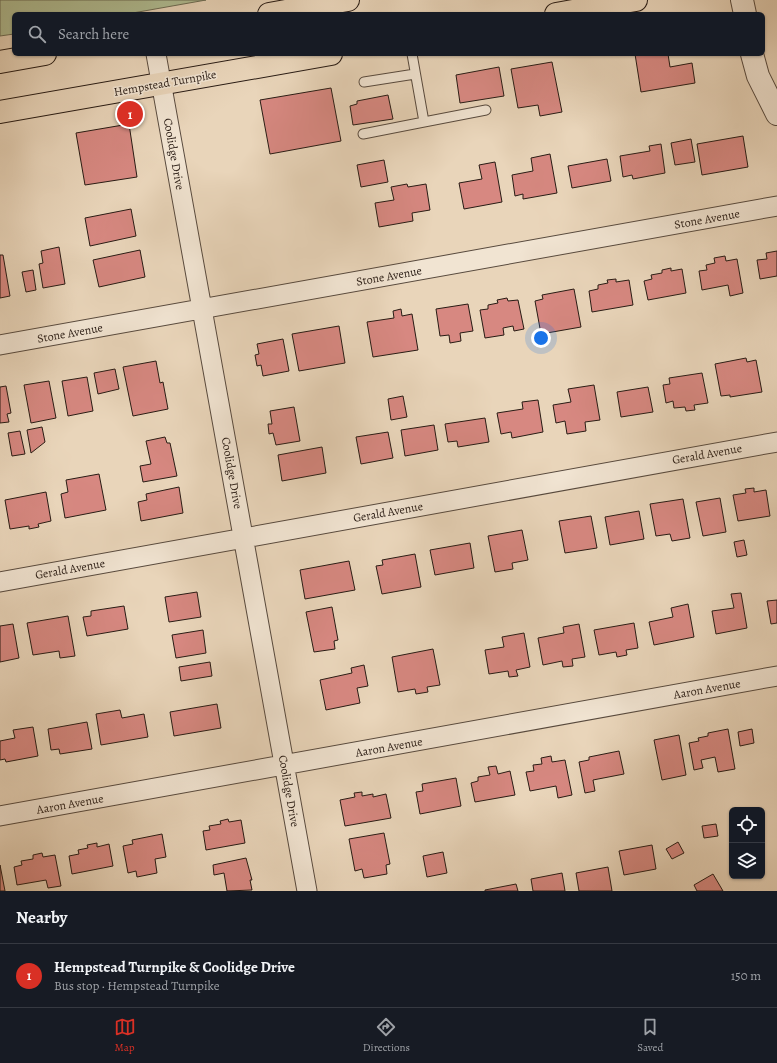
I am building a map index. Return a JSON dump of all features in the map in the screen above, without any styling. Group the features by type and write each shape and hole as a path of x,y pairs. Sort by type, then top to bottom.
{"main road":[{"path":"280,12 348,0"},
{"path":"567,12 636,0"},
{"path":"0,62 34,56"},
{"name":"Hempstead Turnpike","path":"0,112 320,56"}],"street":[{"path":"742,0 745,12"},
{"name":"Coolidge Drive","path":"156,56 307,891"},
{"path":"753,56 758,76 777,114"},
{"name":"Stone Avenue","path":"0,345 777,206"},
{"name":"Gerald Avenue","path":"0,582 777,442"},
{"name":"Aaron Avenue","path":"0,816 777,676"}],"lane":[{"path":"412,56 424,122"},
{"path":"364,82 415,74"},
{"path":"363,134 486,110"}],"green space":[{"path":"0,0 206,0 138,12 12,12 12,34 0,36"}],"building":[{"path":"635,56 668,56 670,67 692,63 695,83 641,92"},
{"path":"552,62 562,112 540,116 538,105 518,108 511,69"},
{"path":"499,67 504,96 460,103 456,75"},
{"path":"331,88 341,141 270,154 260,100"},
{"path":"388,95 393,119 353,125 350,106 357,104 357,101"},
{"path":"129,124 137,177 85,185 76,133"},
{"path":"743,136 748,167 702,175 697,144"},
{"path":"691,139 695,162 675,165 671,143"},
{"path":"661,144 665,173 633,179 632,175 623,177 620,156 650,151 649,146"},
{"path":"550,154 557,193 523,199 523,194 515,196 512,175 533,171 531,158"},
{"path":"607,159 611,181 572,188 568,166"},
{"path":"384,160 388,182 361,187 357,165"},
{"path":"495,162 502,202 464,209 459,183 482,179 479,165"},
{"path":"407,184 408,187 426,184 430,210 412,213 413,221 379,227 375,203 394,200 391,187"},
{"path":"131,209 136,236 90,246 85,218"},
{"path":"59,247 65,284 43,288 39,264 43,263 41,251"},
{"path":"140,250 145,277 99,287 93,260"},
{"path":"777,251 777,276 760,279 757,260 767,259 766,253"},
{"path":"0,255 3,255 10,296 0,298"},
{"path":"725,256 726,261 737,259 743,293 730,296 728,285 702,290 699,271 707,270 706,265 715,263 714,258"},
{"path":"671,268 671,271 682,269 686,293 648,300 644,281 652,279 651,275 662,273 662,270"},
{"path":"33,270 36,290 26,292 22,272"},
{"path":"616,279 616,282 629,280 633,305 592,312 589,291 598,289 598,285 608,283 607,280"},
{"path":"574,289 581,327 541,334 535,301 543,299 542,295"},
{"path":"507,298 508,301 518,300 524,329 514,331 513,326 503,328 504,335 485,338 480,310 488,309 488,305 498,303 497,300"},
{"path":"468,304 473,331 460,333 461,341 450,343 449,335 440,336 436,309"},
{"path":"401,309 402,316 412,314 418,350 373,357 367,322 394,318 393,311"},
{"path":"339,326 345,363 299,371 292,334"},
{"path":"283,339 289,371 263,376 261,365 257,366 255,355 259,354 257,344"},
{"path":"746,358 747,362 756,360 762,392 730,397 730,395 721,396 715,364"},
{"path":"156,361 160,383 163,382 168,409 133,416 123,367"},
{"path":"115,369 119,389 98,394 94,373"},
{"path":"702,373 708,403 694,405 695,410 686,411 685,407 674,408 673,401 666,403 663,385 670,384 669,378"},
{"path":"87,377 93,411 68,416 62,381"},
{"path":"49,381 56,418 31,423 24,385"},
{"path":"594,385 600,420 585,422 586,431 567,434 565,421 556,423 553,405 571,402 568,389"},
{"path":"6,386 11,413 7,414 9,422 0,423 0,387"},
{"path":"648,387 653,412 621,417 617,392"},
{"path":"403,396 407,417 391,420 388,399"},
{"path":"538,400 543,432 512,438 511,432 501,434 497,413 523,409 522,402"},
{"path":"294,407 300,441 276,445 273,433 269,434 268,424 272,424 270,411"},
{"path":"485,418 489,442 458,447 457,441 448,442 445,424"},
{"path":"434,425 438,450 405,456 401,430"},
{"path":"42,427 45,442 31,453 27,430"},
{"path":"20,431 25,454 12,456 8,433"},
{"path":"388,432 393,458 361,464 356,437"},
{"path":"165,437 167,443 170,443 177,476 143,482 140,466 151,464 146,441"},
{"path":"322,447 326,473 282,481 278,455"},
{"path":"99,474 106,510 65,518 61,494 68,492 66,480"},
{"path":"179,487 183,513 141,521 138,502 147,500 146,494"},
{"path":"754,488 754,492 766,490 770,516 738,521 733,495 746,493 745,489"},
{"path":"46,492 51,521 38,524 39,527 29,529 29,526 10,529 5,500"},
{"path":"720,498 726,532 703,536 696,502"},
{"path":"683,499 690,538 672,541 670,534 656,536 650,504"},
{"path":"639,511 644,539 610,545 605,517"},
{"path":"591,516 597,548 565,553 559,521"},
{"path":"522,530 528,560 512,563 513,569 495,572 488,536"},
{"path":"744,540 747,555 737,557 734,542"},
{"path":"470,543 474,568 435,575 430,550"},
{"path":"415,554 421,587 382,594 376,566 383,565 382,560"},
{"path":"349,561 355,590 305,599 300,570"},
{"path":"197,592 201,617 169,622 165,597"},
{"path":"741,593 747,628 716,634 712,611 734,608 731,594"},
{"path":"777,600 777,623 771,624 767,601"},
{"path":"688,604 694,637 654,645 649,622 673,617 671,608"},
{"path":"124,606 128,629 87,636 83,617 91,616 91,611"},
{"path":"332,607 338,640 334,641 335,649 314,652 306,612"},
{"path":"68,616 75,656 60,658 59,651 33,655 27,623"},
{"path":"634,623 638,648 626,650 627,655 617,657 616,652 599,655 594,630"},
{"path":"13,624 19,658 0,662 0,626"},
{"path":"579,624 585,657 572,659 573,666 563,667 562,661 543,665 538,638 564,633 563,627"},
{"path":"203,630 206,653 176,658 172,635"},
{"path":"524,633 530,667 516,670 518,676 509,677 508,671 489,674 485,650 504,647 502,637"},
{"path":"433,649 440,685 427,687 428,692 416,694 415,689 398,692 392,657"},
{"path":"210,662 212,676 181,681 179,667"},
{"path":"364,665 368,686 357,688 360,703 326,710 320,680 352,673 351,668"},
{"path":"217,704 221,728 174,736 170,712"},
{"path":"120,710 122,718 144,714 148,737 101,745 96,714"},
{"path":"87,722 92,749 60,754 59,749 51,750 48,729"},
{"path":"33,727 38,756 6,762 5,759 0,760 0,741 15,738 13,730"},
{"path":"728,729 735,769 718,772 715,757 701,760 703,768 694,770 689,743 699,741 698,738 708,736 708,733"},
{"path":"752,729 754,743 740,746 738,732"},
{"path":"679,735 686,775 662,780 654,740"},
{"path":"619,751 624,774 593,780 595,791 585,793 579,762 589,760 589,757"},
{"path":"551,756 552,762 565,760 572,795 558,798 556,786 530,791 526,772 534,771 533,765 542,764 541,758"},
{"path":"496,766 498,774 510,771 515,795 475,802 471,783 478,781 478,777 490,775 488,767"},
{"path":"456,778 461,806 420,814 416,792 423,791 422,784"},
{"path":"362,792 362,796 373,794 373,797 386,794 391,818 345,826 340,800 355,797 354,793"},
{"path":"228,819 229,822 241,820 245,843 206,850 203,831 210,830 209,826 221,824 220,821"},
{"path":"716,824 718,836 704,838 702,826"},
{"path":"384,833 390,864 386,865 387,874 364,878 362,869 355,871 349,839"},
{"path":"162,834 166,857 155,859 157,873 137,877 136,871 128,873 123,846 133,844 132,840"},
{"path":"678,842 684,853 672,859 666,849"},
{"path":"97,843 97,847 109,844 113,866 72,874 69,856 79,854 78,850 88,848 87,845"},
{"path":"652,845 656,869 624,875 619,851"},
{"path":"443,852 447,873 427,877 423,856"},
{"path":"42,853 43,857 55,855 61,886 48,888 46,880 17,885 14,867 22,865 21,861 33,859 33,855"},
{"path":"246,858 252,880 250,880 252,890 227,891 224,873 214,875 213,865"},
{"path":"0,865 5,891 0,891"},
{"path":"608,867 612,891 579,891 576,873"},
{"path":"562,873 565,891 533,891 531,879"},
{"path":"713,874 723,891 697,891 694,885"},
{"path":"516,884 518,891 485,891 485,890"}],"place":[{"name":"Hempstead Turnpike & Coolidge Drive","path":"130,114"}]}
